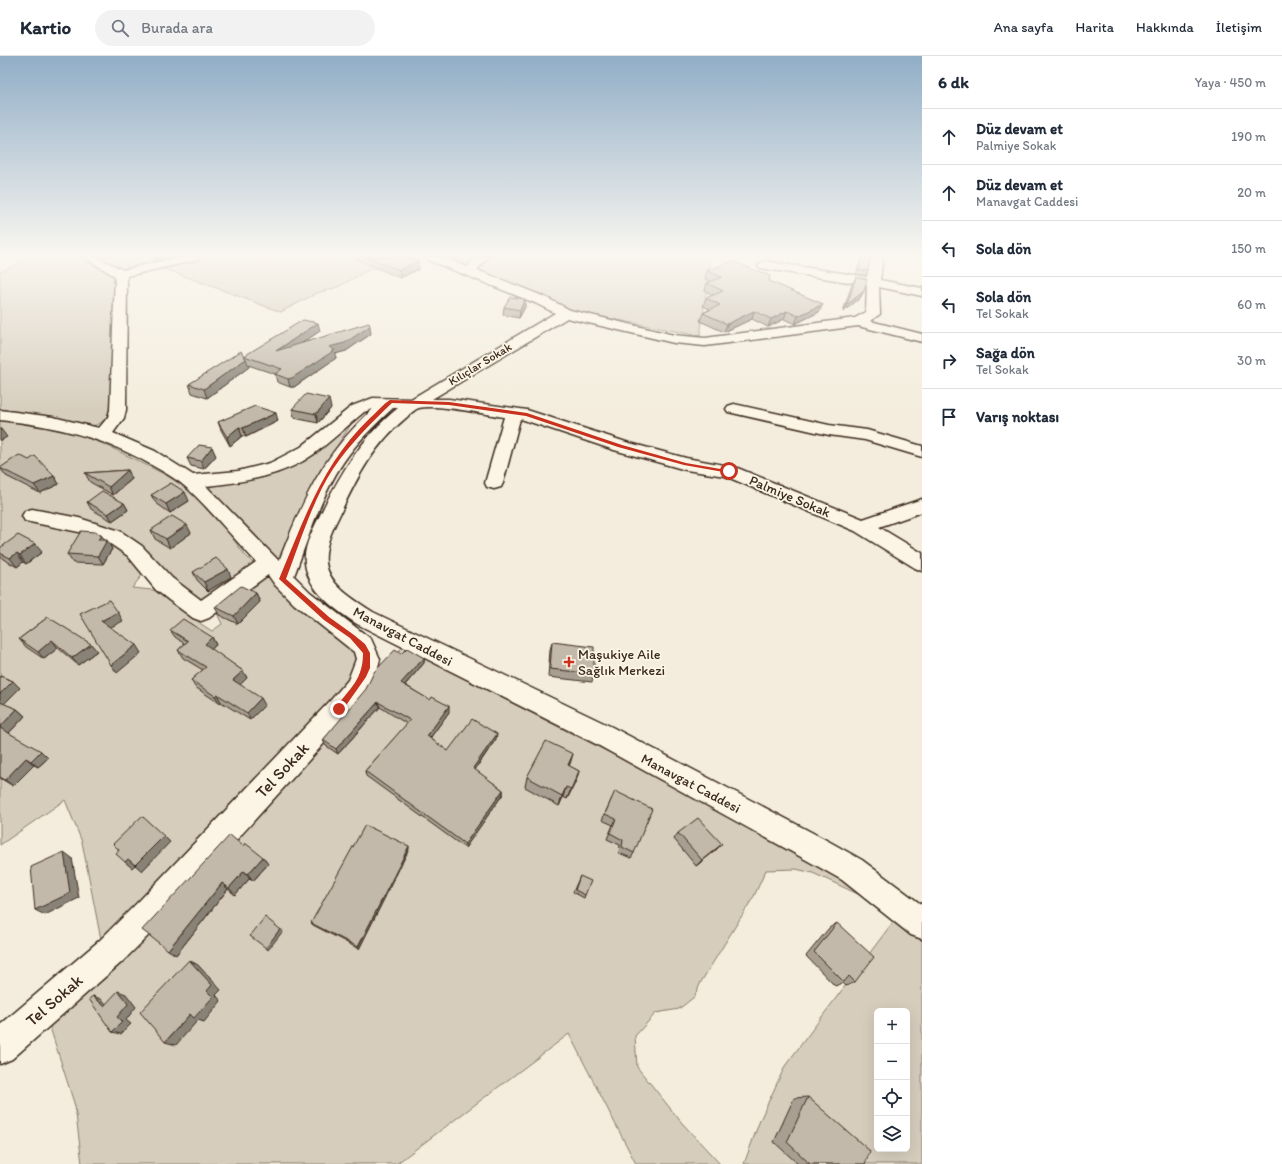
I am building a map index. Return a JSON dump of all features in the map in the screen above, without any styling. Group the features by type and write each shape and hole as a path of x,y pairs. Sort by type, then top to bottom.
{"street":[{"path":"103,434 116,418 118,410 120,309"},
{"path":"557,309 565,313 674,339 705,342 858,322 873,314 873,309"},
{"name":"Kılıçlar Sokak","path":"415,403 565,313"},
{"path":"858,322 922,338"},
{"path":"32,516 81,526 109,534 133,549 165,585 201,612 275,571 330,470 358,433 390,402"},
{"path":"0,415 44,420 103,434 153,459 190,481 238,477 276,467 308,451 358,409 374,403 415,403"},
{"name":"Palmiye Sokak","path":"415,403 449,404 527,415 620,446 686,464 729,471 862,526 922,563"},
{"name":"Manavgat Caddesi","path":"415,403 382,431 360,459 340,490 328,517 316,552 316,564 325,585 336,597 371,621 603,735 820,852 852,870 922,924"},
{"path":"734,409 829,430 867,435 922,452"},
{"path":"494,483 513,413"},
{"name":"Tel Sokak","path":"0,1047 111,951 151,911 334,714 357,687 366,668 368,659 363,646 326,618 275,571 190,481"},
{"path":"862,526 922,505"}],"shaded area":[{"path":"0,309 116,309 112,403 106,418 103,421 92,426 54,417 0,412"},
{"path":"272,309 287,309 281,312"},
{"path":"570,309 704,309 700,336 578,312"},
{"path":"0,419 52,426 78,434 106,445 166,475 189,490 224,527 245,555 254,564 246,574 221,592 205,599 200,599 184,591 136,544 112,530 85,521 58,516 30,512 24,517 86,533 116,543 143,574 132,588 162,591 201,624 212,631 222,624 215,609 261,574 269,577 306,613 356,652 360,663 359,673 274,769 102,945 82,842 65,800 0,845"},
{"path":"353,421 324,467 283,565 207,490 213,485 300,462 320,450 348,422"},
{"path":"403,646 545,720 752,824 864,891 860,895 813,873 796,869 766,870 754,896 701,982 694,997 679,1009 656,1013 635,1036 637,1067 682,1123 720,1164 636,1164 569,1034 396,1164 82,1164 75,1106 48,1021 321,742 338,754 383,704 395,656"},
{"path":"896,918 922,939 922,1164 744,1164 760,1120 785,1066"}],"building":[{"path":"712,309 813,309 798,316 787,311 771,319 754,311 727,324 703,313"},
{"path":"303,320 318,323 276,351 369,323 370,326 345,343 329,347 335,350 292,378 288,379 275,374 282,369 244,356"},
{"path":"241,351 246,359 204,389 189,384"},
{"path":"306,394 329,399 316,414 292,409"},
{"path":"255,406 276,413 243,428 239,427 227,437 218,422"},
{"path":"199,445 212,447 201,461 187,458"},
{"path":"19,455 29,460 35,456 54,476 34,485 0,468"},
{"path":"128,470 109,487 85,473"},
{"path":"171,483 185,492 166,504 151,495"},
{"path":"102,491 124,503 108,514 87,502"},
{"path":"172,516 187,525 166,539 151,530"},
{"path":"81,531 95,532 101,535 98,540 107,540 98,556 67,554"},
{"path":"18,535 35,544 20,555 17,553 10,558 0,553 0,548"},
{"path":"216,558 228,569 204,582 193,572"},
{"path":"241,586 256,593 234,616 215,607"},
{"path":"109,600 118,612 101,621 136,645 111,665 80,614"},
{"path":"48,617 91,644 72,658 52,640 38,652 19,639"},
{"path":"183,619 212,637 205,644 243,671 233,680 261,698 247,713 217,694 215,696 191,680 206,667 178,650 188,641 170,630"},
{"path":"552,642 594,647 594,674 550,669"},
{"path":"407,648 424,658 401,683 430,700 432,697 449,706 427,736 448,751 472,719 497,734 473,768 503,790 465,844 365,771 410,720 378,702 336,749 323,740 366,689 374,672 395,650 401,654"},
{"path":"0,676 13,681 0,694"},
{"path":"0,702 17,709 0,727"},
{"path":"0,728 41,751 31,761 26,758 5,780 0,777"},
{"path":"546,741 573,754 568,765 579,771 571,789 566,787 562,796 527,777"},
{"path":"615,791 652,809 634,853 622,847 623,840 610,833 616,819 605,814"},
{"path":"142,816 164,836 135,865 128,859 125,862 116,854 119,850 113,844"},
{"path":"698,818 722,844 702,860 678,833"},
{"path":"365,825 409,846 358,947 311,923"},
{"path":"230,835 243,846 245,843 263,857 248,874 244,871 229,888 222,883 168,950 142,930"},
{"path":"64,852 70,893 35,910 31,867"},
{"path":"580,876 591,881 585,895 575,890"},
{"path":"265,917 280,929 266,948 250,936"},
{"path":"837,923 874,957 855,982 849,976 844,982 814,952"},
{"path":"189,960 212,985 207,991 213,997 194,1018 190,1014 165,1042 140,1012"},
{"path":"118,991 128,1004 117,1017 122,1022 112,1032 89,999 93,996 104,1006"},
{"path":"808,1097 870,1151 865,1164 810,1164 787,1142"}],"place":[{"name":"Maşukiye Aile Sağlık Merkezi","path":"569,662"}],"route":[{"path":"339,709 363,677 368,659 363,646 352,636 326,618 282,579 314,500 330,470 339,456 358,433 390,402 449,404 527,415 620,446 686,464 729,471"}]}
